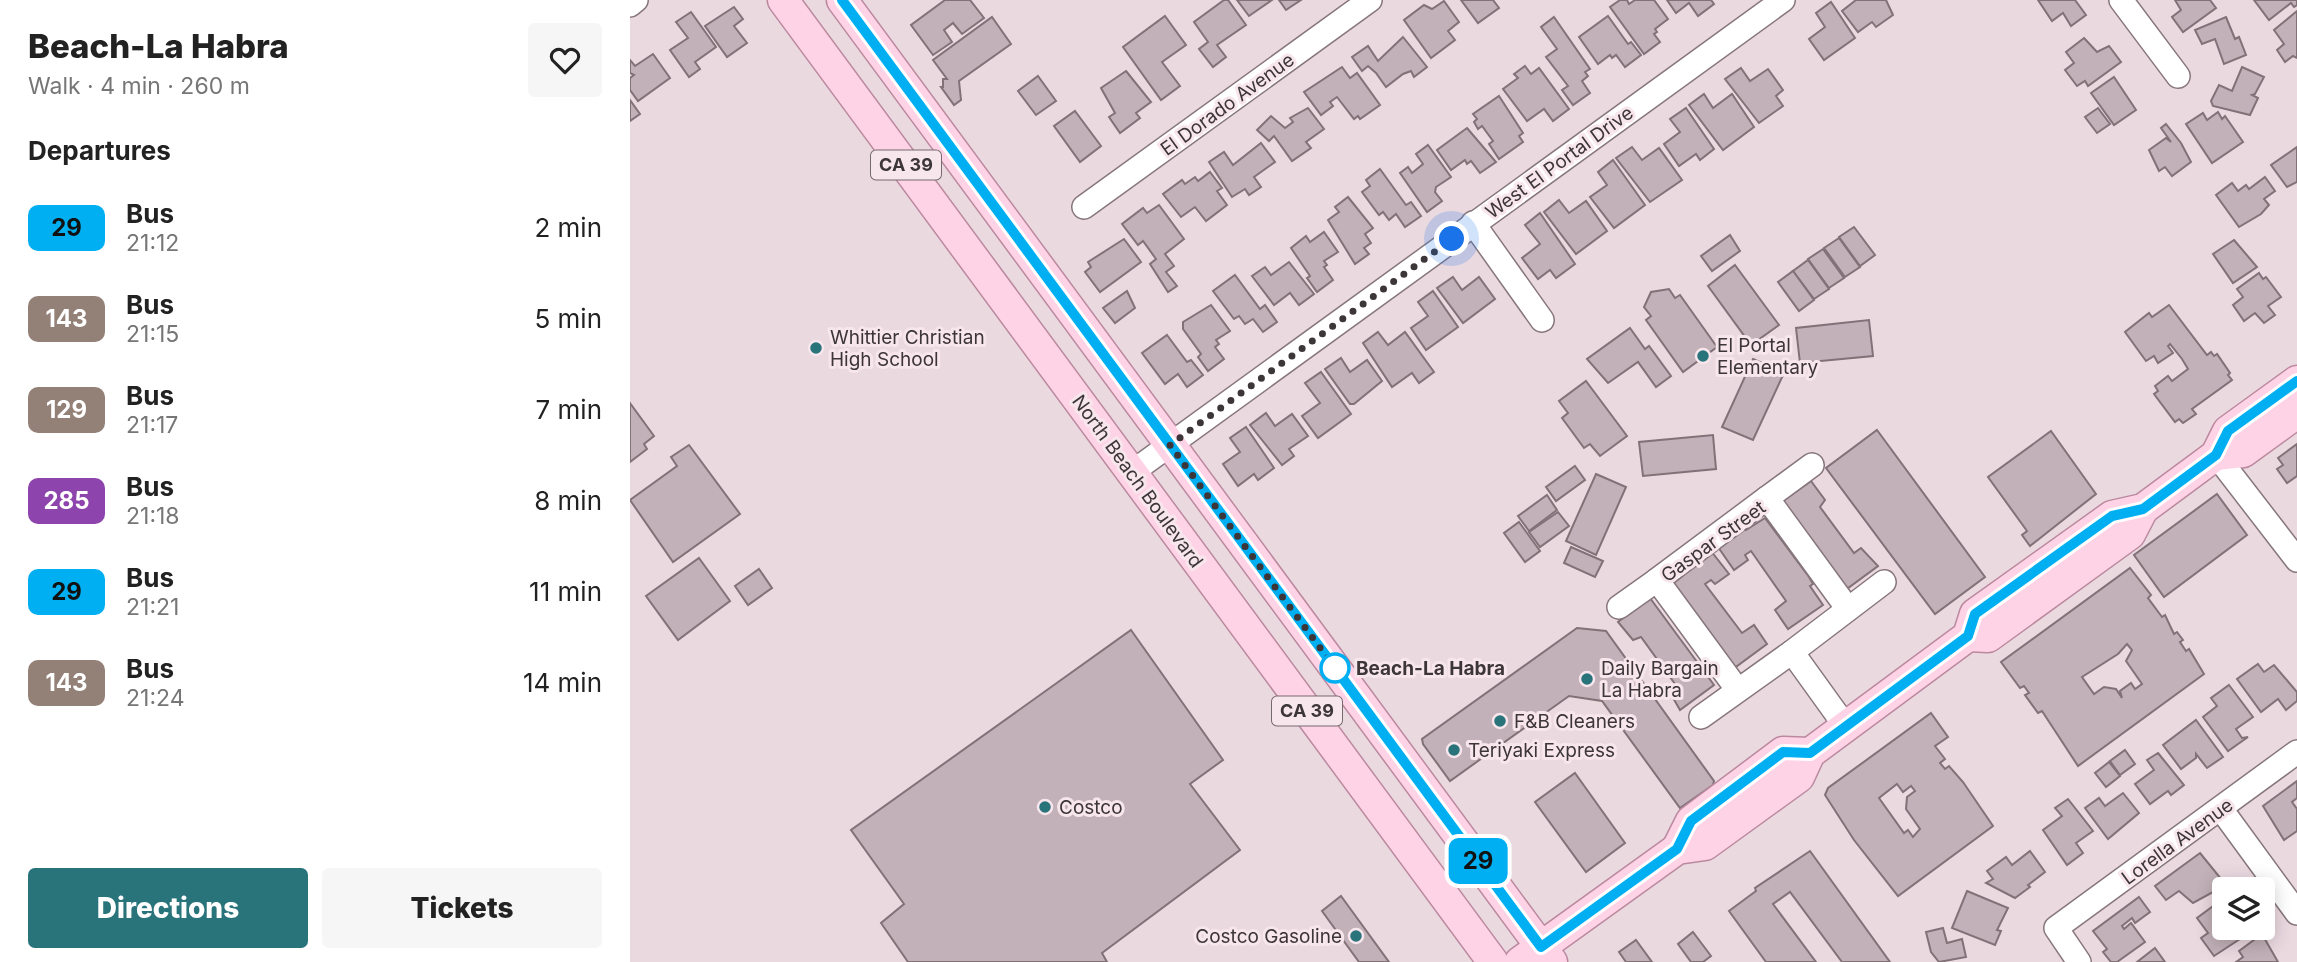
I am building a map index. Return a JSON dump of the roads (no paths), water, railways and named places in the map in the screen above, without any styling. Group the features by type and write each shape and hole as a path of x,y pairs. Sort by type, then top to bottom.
{"main road":[{"name":"North Beach Boulevard","path":"783,0 1029,329 1131,473 1493,962"},
{"name":"CA 39","path":"842,0 1170,445 1537,957"},
{"path":"1537,957 1677,849 1691,821 1783,752 1810,753 1846,727 1968,636 1975,614 2112,516 2143,509 2216,455 2228,431 2297,381"},
{"path":"2216,455 2243,453 2297,412"}],"street":[{"path":"630,5 636,0"},
{"name":"El Dorado Avenue","path":"1084,207 1370,0"},
{"name":"West El Portal Drive","path":"1131,473 1783,0"},
{"path":"2121,0 2178,76"},
{"path":"1473,223 1542,320"},
{"path":"2216,455 2297,560"},
{"path":"1767,498 1812,465"},
{"name":"Gaspar Street","path":"1737,689 1657,580 1767,498 1848,609"},
{"path":"1619,607 1657,580"},
{"path":"1701,717 1884,582"},
{"path":"1792,652 1846,727"},
{"name":"Lorella Avenue","path":"2079,962 2056,928 2297,752"},
{"path":"2221,809 2297,913"}],"place":[{"name":"Whittier Christian High School","path":"816,348"},
{"name":"El Portal Elementary","path":"1703,356"},
{"name":"Beach-La Habra","path":"1335,668"},
{"name":"Daily Bargain La Habra","path":"1587,679"},
{"name":"F&B Cleaners","path":"1500,721"},
{"name":"Teriyaki Express","path":"1454,750"},
{"name":"Costco","path":"1045,807"},
{"name":"Costco Gasoline","path":"1356,936"}]}
